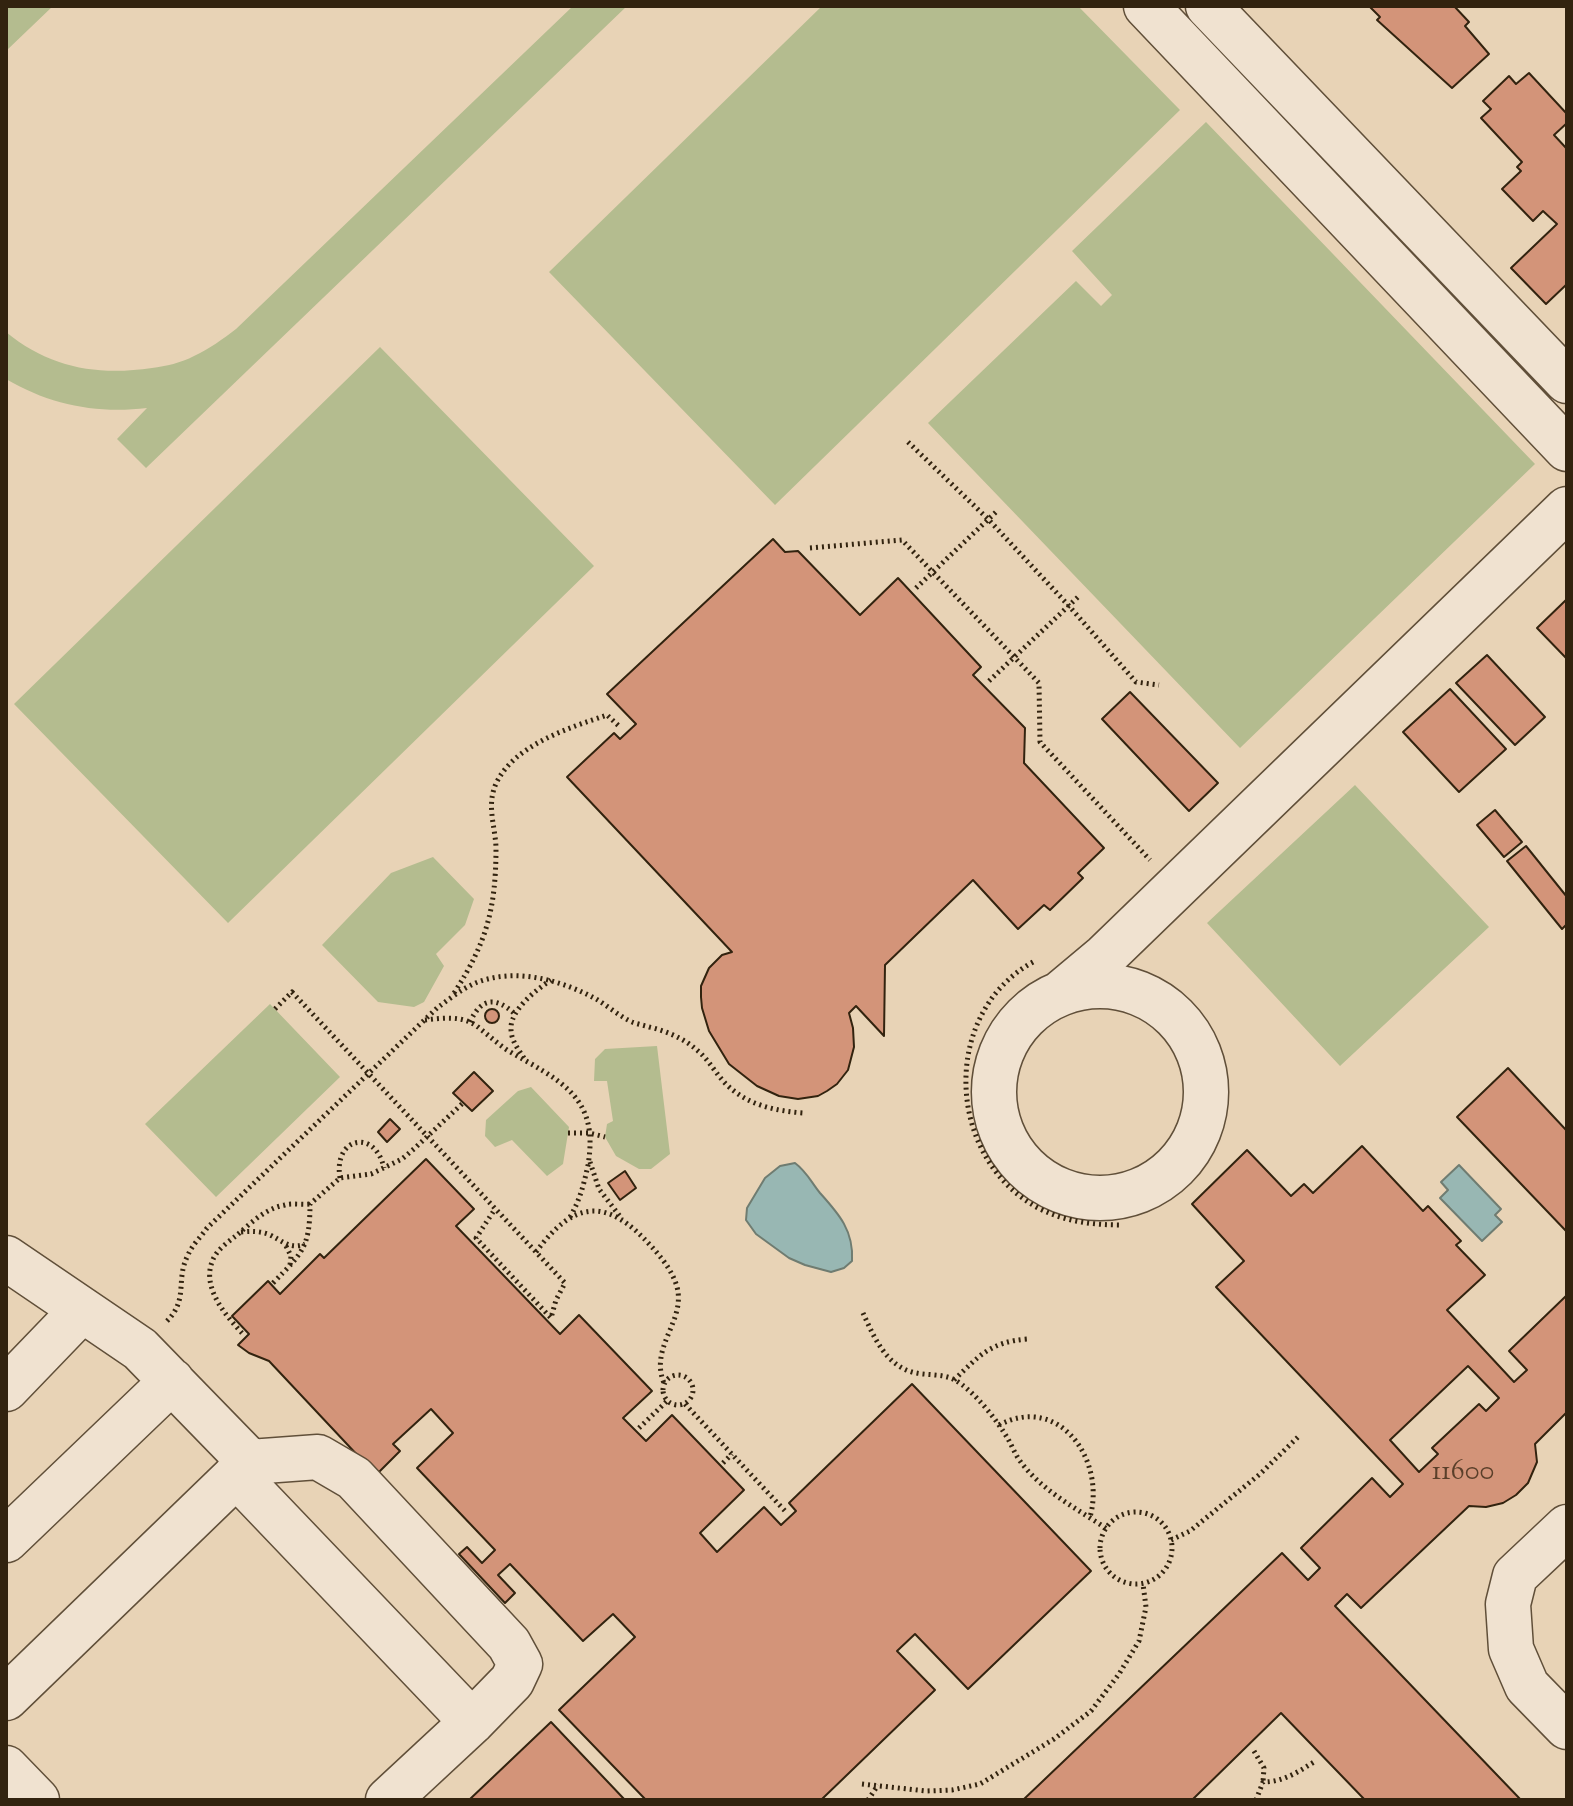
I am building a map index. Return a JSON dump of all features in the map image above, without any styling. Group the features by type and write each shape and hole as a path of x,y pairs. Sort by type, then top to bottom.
{"lane":[{"path":"1146,6 1567,449"},
{"path":"1208,6 1563,369"},
{"path":"1051,975 1092,985 1123,988 1152,999 1177,1018 1195,1043 1206,1072 1207,1104 1199,1134 1187,1155 1170,1173 1150,1187 1127,1196 1103,1199 1078,1196 1055,1188 1034,1175 1016,1158 996,1113 994,1089 999,1058 1013,1030 1034,1008 1051,975 1105,956 1567,509"},
{"path":"6,1258 140,1349 172,1381 243,1468 472,1722"},
{"path":"6,1389 82,1310"},
{"path":"6,1540 172,1381"},
{"path":"6,1698 243,1468 318,1457 354,1478 509,1644 520,1664 512,1681 388,1800"},
{"path":"1567,1527 1515,1576 1508,1604 1511,1649 1527,1686 1567,1727"},
{"path":"6,1768 37,1800"}],"path":[{"path":"908,442 988,519 1136,682 1159,685"},
{"path":"916,588 998,510"},
{"path":"810,548 902,540 1039,683 1040,742 1150,860"},
{"path":"989,681 1079,596"},
{"path":"451,997 475,959 490,920 496,844 491,800 496,783 522,752 546,738 607,715 621,728"},
{"path":"1051,975 1028,964 1005,983 987,1005 974,1031 966,1060 964,1089 969,1118 979,1145 994,1170 1014,1191 1038,1208 1065,1219 1093,1225 1123,1225"},
{"path":"165,1323 181,1300 180,1280 187,1255 207,1228 424,1020 451,997 484,980 523,976 551,980 590,996 635,1023 685,1042 701,1053 727,1085 745,1099 784,1112 804,1113"},
{"path":"524,1059 513,1039 512,1018 539,988 551,980"},
{"path":"275,1009 292,992 565,1283 551,1318 476,1238 495,1209"},
{"path":"470,1022 479,1007 488,1002 506,1006 515,1014"},
{"path":"424,1020 450,1018 476,1025 502,1047 541,1068 568,1088 581,1104 589,1133 589,1157 582,1193 570,1217"},
{"path":"242,1333 225,1315 212,1290 211,1263 217,1253 269,1210 285,1205 310,1204 340,1178 371,1174 402,1159 464,1102"},
{"path":"568,1133 605,1137"},
{"path":"340,1178 340,1157 352,1142 362,1141 372,1146 382,1159 384,1169"},
{"path":"589,1157 599,1189 622,1219 659,1254 677,1285 679,1297 663,1345 660,1374 667,1401 675,1405 685,1404 692,1396 687,1378 677,1375 664,1383"},
{"path":"273,1283 296,1259 305,1244 310,1204"},
{"path":"536,1252 545,1239 580,1212 592,1211 622,1219"},
{"path":"240,1232 266,1234 286,1245 297,1247 305,1244"},
{"path":"286,1245 291,1256 290,1265"},
{"path":"863,1313 889,1360 912,1372 954,1380 972,1394 999,1425 1020,1460 1039,1481 1059,1499 1107,1529"},
{"path":"954,1380 993,1346 1027,1339"},
{"path":"639,1428 667,1401"},
{"path":"685,1404 786,1512"},
{"path":"999,1425 1012,1418 1047,1419 1074,1436 1085,1454 1091,1473 1094,1501 1090,1517"},
{"path":"1171,1540 1190,1531 1260,1474 1299,1436"},
{"path":"723,1463 732,1454"},
{"path":"1137,1512 1159,1520 1171,1540 1172,1551 1164,1573 1143,1584 1120,1581 1104,1563 1101,1552 1101,1540 1107,1529 1114,1520 1125,1514 1137,1512"},
{"path":"862,1784 926,1791 980,1784 1054,1739 1091,1711 1139,1641 1146,1607 1143,1584"},
{"path":"1254,1751 1264,1768 1263,1782 1256,1800"},
{"path":"1263,1782 1285,1778 1314,1762"},
{"path":"868,1800 878,1785"},
{"path":"926,1791 930,1800"}],"green space":[{"path":"6,6 53,6 6,51"},
{"path":"573,6 627,6 146,468 117,439 147,408 110,410 74,406 6,379 6,332 40,354 93,370 132,370 173,364 216,344 236,329"},
{"path":"822,6 1078,6 1180,110 775,505 549,272"},
{"path":"1206,122 1535,464 1240,748 928,423 1076,281 1101,306 1112,295 1072,251"},
{"path":"380,347 594,566 228,923 14,704"},
{"path":"1355,785 1489,927 1340,1066 1207,923"},
{"path":"433,857 474,899 465,925 436,954 444,966 424,1002 414,1007 378,1002 322,945 391,873"},
{"path":"270,1004 340,1077 216,1197 145,1124"},
{"path":"657,1046 670,1154 651,1169 639,1169 616,1156 605,1137 607,1124 613,1121 607,1081 594,1081 595,1059 605,1049"},
{"path":"531,1087 569,1127 563,1164 547,1176 512,1140 495,1147 485,1136 486,1120 518,1091"}],"water":[{"path":"795,1163 833,1208 848,1232 852,1261 844,1268 831,1272 789,1258 756,1234 746,1220 747,1208 765,1178 780,1166"},
{"path":"1459,1165 1501,1209 1495,1215 1502,1222 1482,1241 1440,1198 1448,1190 1441,1182"}],"building":[{"path":"1369,6 1454,6 1469,22 1465,26 1489,54 1452,88 1377,20 1380,17"},
{"path":"1529,73 1567,114 1567,123 1554,135 1567,149 1567,284 1546,304 1511,268 1557,224 1543,211 1533,221 1502,189 1521,171 1517,167 1522,162 1481,118 1491,109 1483,101 1509,76 1516,84"},
{"path":"773,539 785,552 798,551 860,615 898,578 981,667 973,675 1025,728 1024,763 1104,848 1078,873 1083,878 1050,910 1044,905 1018,929 973,880 885,965 884,1036 856,1006 849,1013 854,1047 848,1070 827,1091 818,1096 798,1099 779,1096 757,1086 729,1064 709,1031 702,1008 701,986 709,968 722,955 732,952 567,777 614,733 620,739 636,724 607,694"},
{"path":"1567,599 1567,659 1537,628"},
{"path":"1487,655 1545,717 1515,745 1456,683"},
{"path":"1450,689 1506,749 1459,792 1403,732"},
{"path":"1130,692 1218,783 1189,811 1102,719"},
{"path":"1495,810 1522,842 1504,857 1477,825"},
{"path":"1526,846 1567,897 1567,924 1562,929 1507,861"},
{"path":"492,1009 499,1016 492,1023 485,1016"},
{"path":"1508,1068 1567,1131 1567,1232 1457,1117"},
{"path":"474,1072 493,1091 472,1111 453,1093"},
{"path":"390,1119 400,1129 387,1142 378,1132"},
{"path":"1362,1146 1423,1211 1428,1206 1461,1241 1456,1245 1485,1275 1447,1310 1514,1382 1527,1370 1509,1351 1567,1295 1567,1412 1535,1444 1537,1462 1528,1483 1503,1503 1486,1507 1469,1506 1361,1608 1347,1594 1335,1606 1521,1800 1365,1800 1281,1713 1192,1800 1023,1800 1282,1553 1308,1580 1320,1568 1301,1548 1372,1478 1390,1497 1403,1484 1216,1287 1244,1261 1192,1204 1247,1150 1291,1196 1304,1184 1313,1193","holes":["1468,1366 1499,1398 1486,1411 1479,1404 1432,1448 1438,1454 1419,1472 1390,1440"]},
{"path":"426,1159 474,1209 456,1226 560,1334 579,1315 652,1391 623,1418 646,1441 672,1415 744,1490 700,1533 717,1552 764,1507 781,1525 796,1511 789,1503 912,1384 1091,1571 968,1689 915,1634 897,1651 935,1690 821,1800 646,1800 559,1710 635,1637 613,1614 583,1641 510,1564 498,1575 515,1593 505,1603 459,1554 467,1547 482,1563 495,1550 417,1468 453,1433 431,1409 393,1444 400,1451 376,1475 269,1361 238,1345 249,1334 232,1316 268,1281 280,1294 320,1254 324,1258"},
{"path":"625,1171 636,1188 620,1200 608,1183"},
{"path":"551,1722 625,1800 469,1800"}]}
